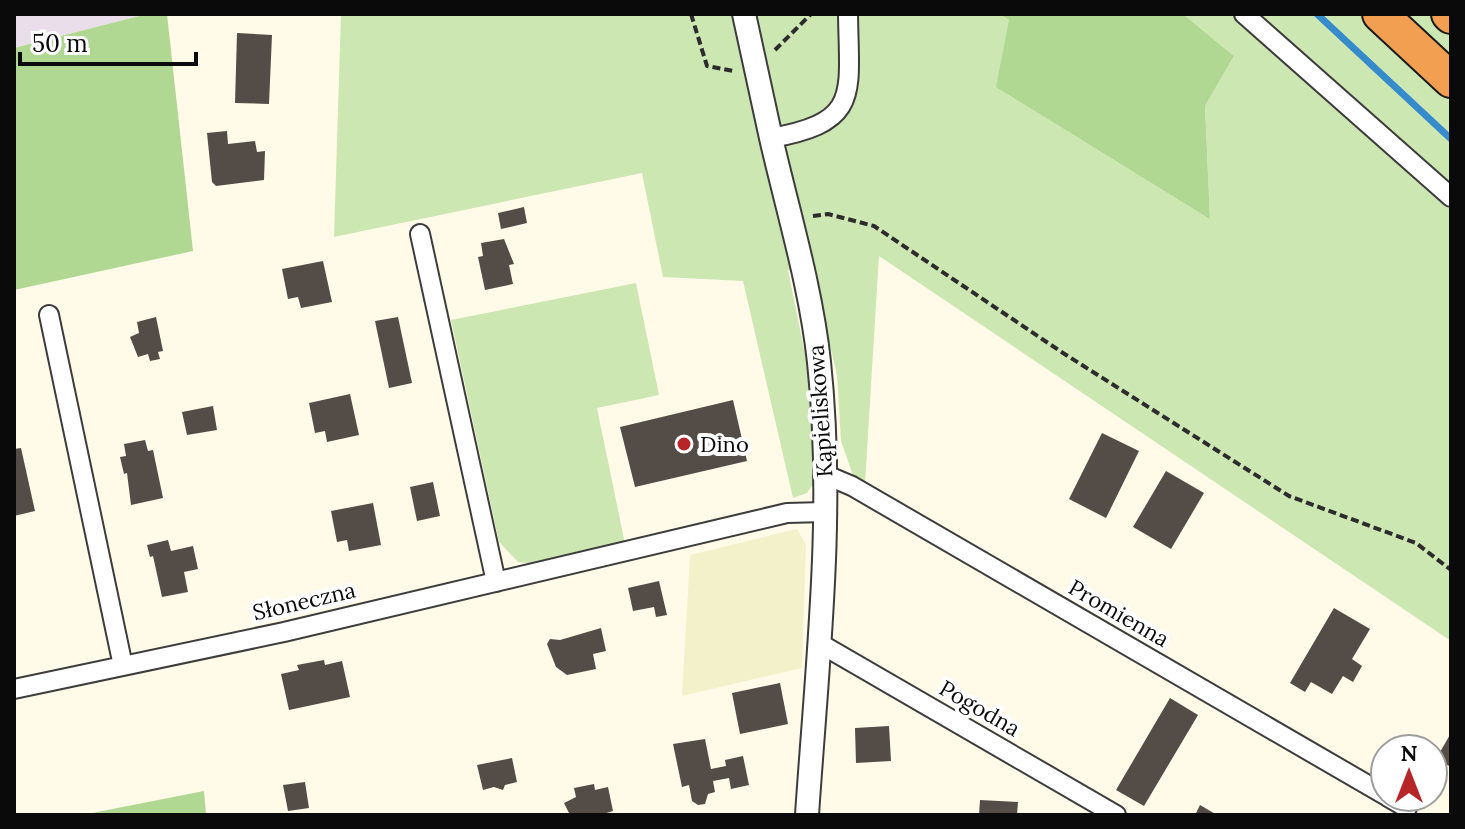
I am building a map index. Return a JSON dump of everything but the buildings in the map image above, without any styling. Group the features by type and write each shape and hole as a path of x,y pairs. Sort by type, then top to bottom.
{"highway":[{"path":"1380,14 1451,80"}],"street":[{"name":"Kąpieliskowa","path":"744,14 792,220 819,359 826,475 807,815"},
{"path":"771,138 823,126 839,113 846,95 848,14"},
{"path":"1244,14 1451,197"},
{"path":"420,234 496,582"},
{"path":"49,315 123,666"},
{"name":"Promienna","path":"826,475 852,486 1369,786"},
{"name":"Słoneczna","path":"14,689 496,582 787,513 824,512"},
{"name":"Pogodna","path":"819,643 1116,815"}],"path":[{"path":"792,220 828,214 874,226 1063,353 1289,496 1416,543 1451,570"}],"shaded area":[{"path":"14,14 147,14 14,48"},
{"path":"797,529 806,545 802,668 682,696 690,555"}],"green space":[{"path":"147,14 167,14 193,251 14,290 14,48"},
{"path":"341,14 999,14 1009,20 1210,218 1205,106 1234,56 1183,14 1451,14 1451,641 879,256 865,483 854,478 841,441 837,375 811,265 788,270 816,408 816,480 807,493 793,498 743,281 663,277 642,173 334,237"},
{"path":"999,14 1183,14 1234,56 1205,106 1210,219 996,87 1009,20"},
{"path":"636,283 659,395 597,408 625,544 536,564 518,562 499,542 451,320"},
{"path":"204,791 206,815 82,815"}],"waterway":[{"path":"1317,14 1451,139"}],"place":[{"name":"Dino","path":"684,444"}]}
